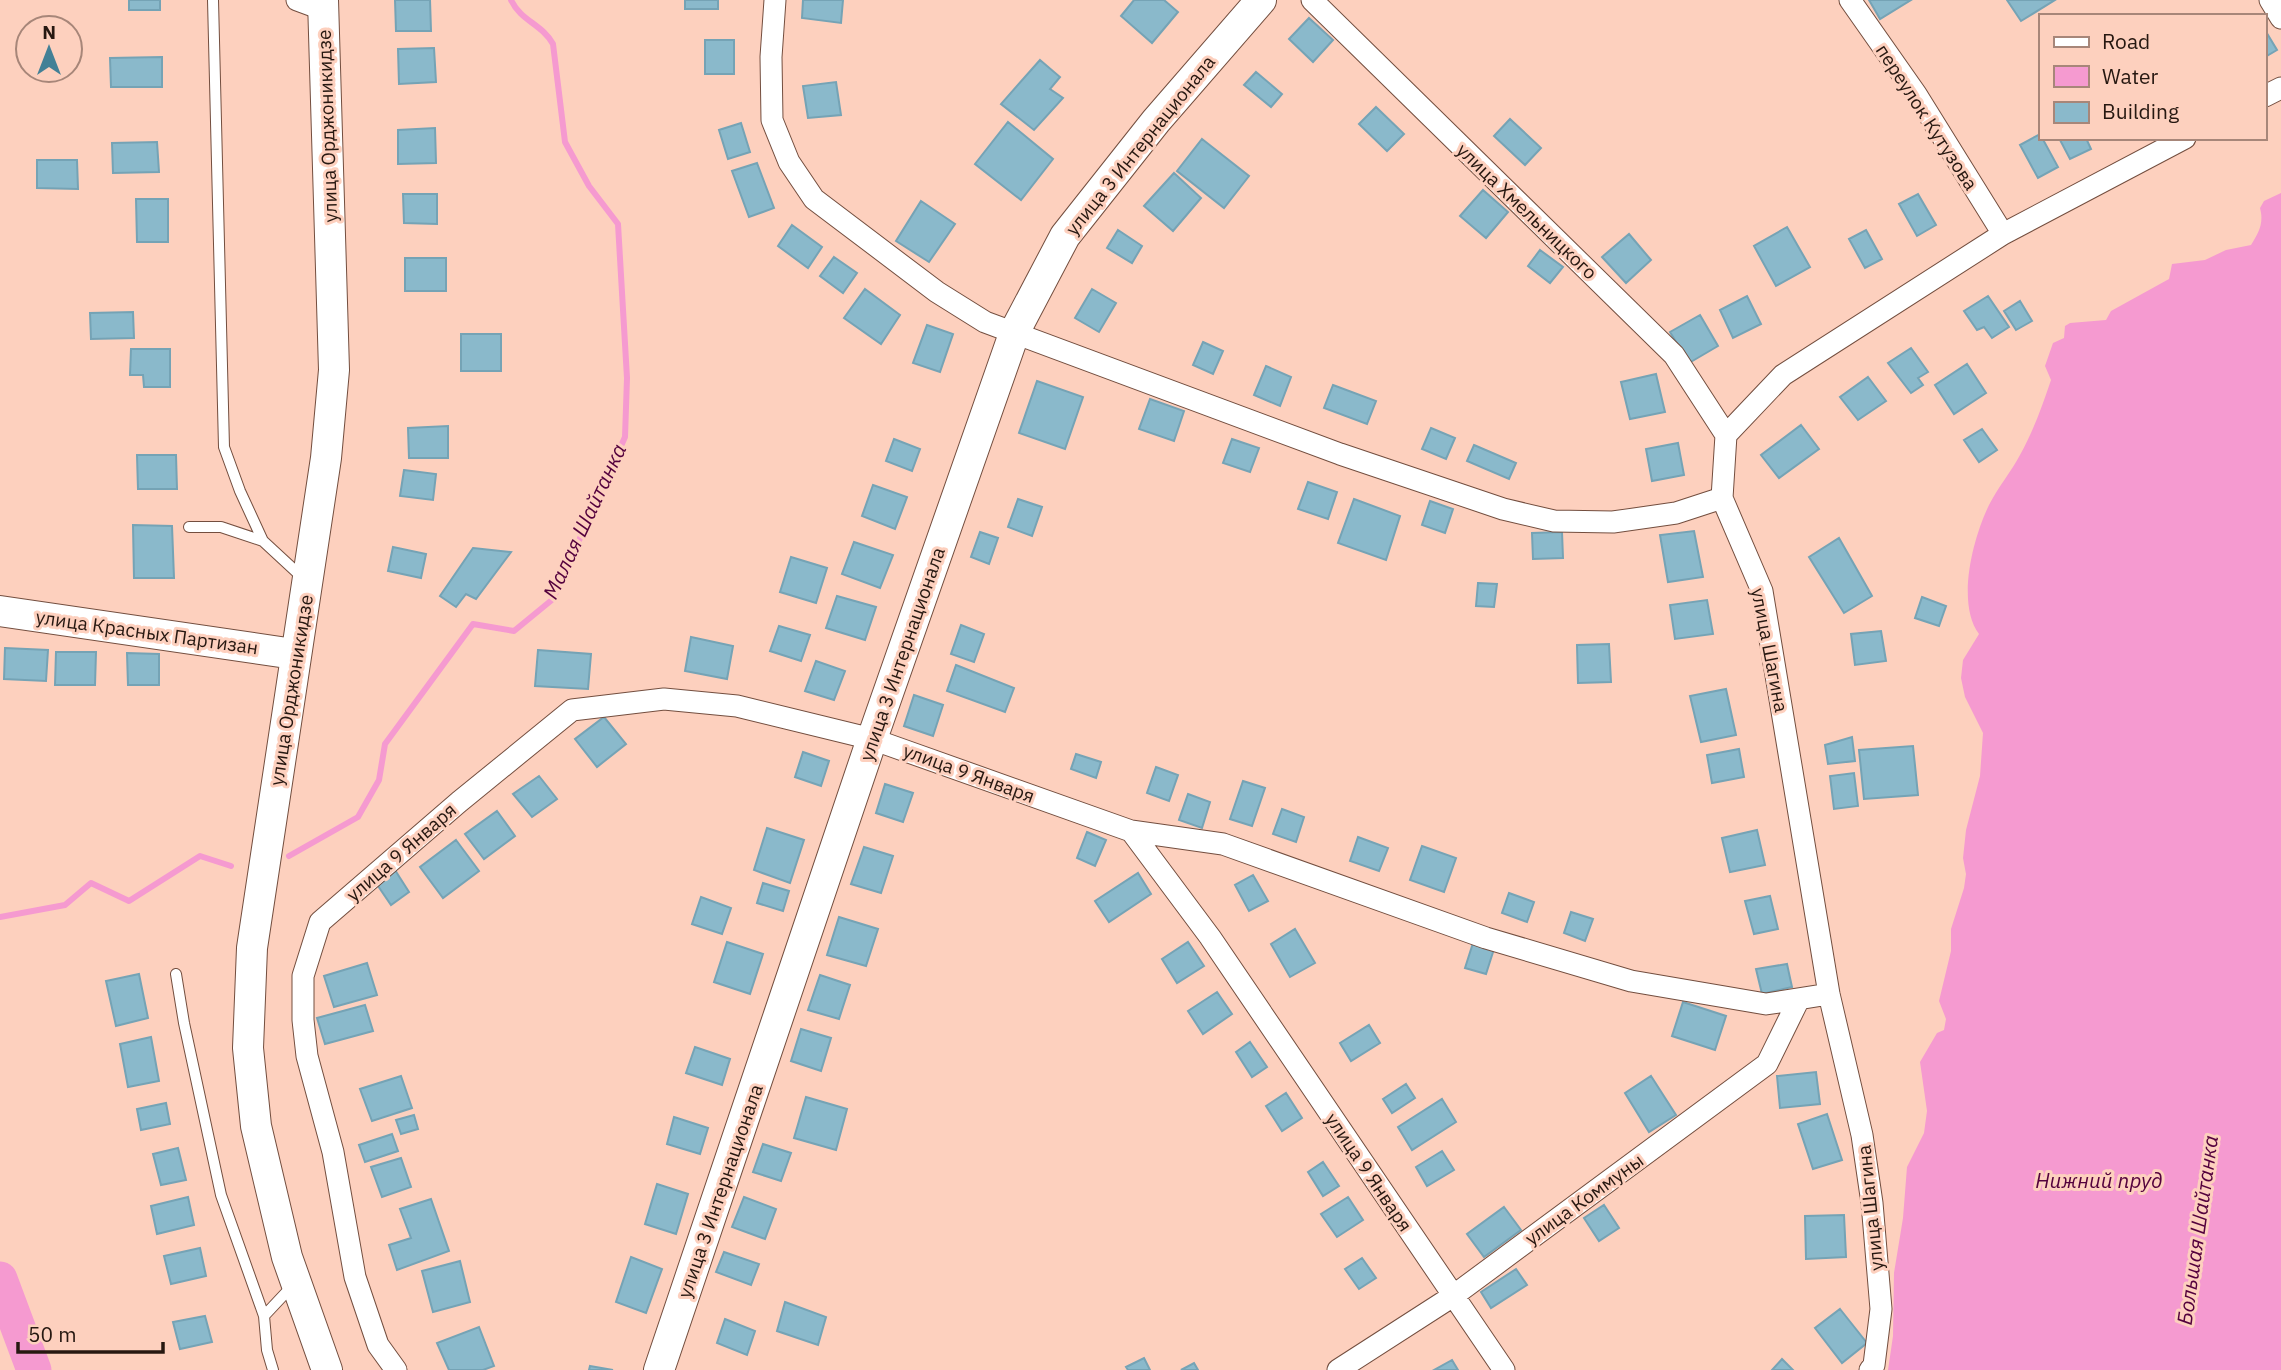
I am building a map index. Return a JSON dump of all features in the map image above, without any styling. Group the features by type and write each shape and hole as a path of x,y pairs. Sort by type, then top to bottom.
{"street":[{"path":"297,0 324,5"},
{"path":"775,0 771,57 772,120 789,162 814,199 937,292 985,322 1340,454 1503,509 1554,521 1613,522 1676,513 1722,498"},
{"name":"улица 3 Интернационала","path":"659,1370 872,739 1015,331 1065,236 1156,121 1261,0"},
{"name":"улица Хмельницкого","path":"1312,0 1674,355 1726,435"},
{"name":"переулок Кутузова","path":"1850,0 1916,94 2003,234"},
{"path":"2270,0 2281,18"},
{"name":"улица Орджоникидзе","path":"324,5 334,370 326,458 308,582 294,654 252,948 248,1048 256,1126 286,1257 327,1370"},
{"path":"1726,435 1783,375 2003,234 2181,140"},
{"name":"улица Шагина","path":"1726,435 1722,498 1762,591 1829,993 1862,1135 1872,1203 1881,1309 1874,1365 1870,1370"},
{"name":"улица Красных Партизан","path":"0,611 294,654"},
{"name":"улица 9 Января","path":"396,1370 378,1345 359,1289 333,1152 307,1056 303,1020 303,976 320,922 459,802 572,710 664,699 725,705 872,739 1131,831 1210,937 1504,1370"},
{"path":"1131,831 1223,844 1486,939 1631,981 1766,1003 1829,993"},
{"name":"улица Коммуны","path":"1338,1370 1453,1296 1767,1064 1799,999"}],"lane":[{"path":"214,0 224,447 263,541 308,582"},
{"path":"190,527 221,527 263,541"},
{"path":"176,974 221,1195 264,1316 267,1350 273,1370"},
{"path":"264,1316 296,1282"}],"water":[{"name":"Нижний пруд","path":"2281,193 2281,1370 1888,1370 1893,1336 1894,1273 1903,1218 1907,1167 1924,1133 1927,1111 1920,1062 1937,1033 1944,1030 1946,1019 1939,1001 1951,951 1951,929 1964,888 1966,830 1980,776 1983,733 1965,697 1961,678 1963,660 1979,634 1972,621 1968,588 1977,535 1989,505 2025,446 2033,427 2051,380 2045,366 2053,343 2064,338 2065,326 2070,323 2106,320 2111,311 2169,279 2172,264 2205,260 2226,250 2251,245 2260,227 2260,208 2264,201"}],"building":[{"path":"129,0 160,0 160,10 129,10"},
{"path":"395,0 430,0 431,31 396,31"},
{"path":"685,0 718,0 718,9 685,9"},
{"path":"803,0 843,0 841,23 802,18"},
{"path":"1134,0 1164,0 1178,12 1152,43 1121,16"},
{"path":"1869,0 1911,0 1880,19"},
{"path":"2007,0 2055,0 2021,21"},
{"path":"1309,18 1333,40 1313,62 1289,39"},
{"path":"2267,33 2277,50 2267,56"},
{"path":"705,40 734,40 734,74 705,74"},
{"path":"434,48 436,82 399,84 398,49"},
{"path":"162,57 162,87 111,87 110,58"},
{"path":"1040,60 1060,77 1050,89 1063,98 1034,130 1001,104"},
{"path":"1256,72 1282,94 1271,107 1244,85"},
{"path":"836,82 841,115 808,118 803,86"},
{"path":"1376,107 1404,134 1387,151 1359,124"},
{"path":"1510,119 1541,148 1525,165 1494,136"},
{"path":"1008,122 1053,159 1021,200 975,164"},
{"path":"741,123 750,152 728,159 719,130"},
{"path":"435,128 436,163 398,164 398,130"},
{"path":"2039,135 2039,140 2043,140 2058,167 2038,178 2020,145"},
{"path":"1202,139 1249,176 1224,208 1177,171"},
{"path":"2060,140 2087,140 2091,149 2070,159"},
{"path":"157,142 159,172 113,173 112,143"},
{"path":"37,160 77,160 78,189 37,188"},
{"path":"757,163 774,208 749,217 732,171"},
{"path":"1174,173 1201,198 1173,231 1144,206"},
{"path":"1483,190 1508,212 1486,238 1460,216"},
{"path":"403,194 437,194 437,224 404,223"},
{"path":"1918,194 1936,225 1917,236 1899,204"},
{"path":"136,199 168,199 168,242 137,242"},
{"path":"921,201 955,224 929,262 896,241"},
{"path":"792,225 822,247 808,268 778,246"},
{"path":"1787,227 1810,267 1776,286 1754,246"},
{"path":"1118,230 1142,246 1132,263 1107,248"},
{"path":"1866,230 1882,259 1865,268 1849,239"},
{"path":"1629,234 1651,260 1626,283 1602,257"},
{"path":"1540,250 1563,267 1550,283 1528,266"},
{"path":"834,257 857,273 843,293 820,276"},
{"path":"405,258 446,258 446,291 405,291"},
{"path":"865,289 900,315 881,344 844,318"},
{"path":"1092,289 1116,303 1099,332 1075,318"},
{"path":"1747,296 1761,324 1733,338 1720,310"},
{"path":"1988,296 2009,327 1992,338 1984,327 1977,330 1964,311"},
{"path":"2020,301 2032,321 2016,330 2004,311"},
{"path":"133,312 134,338 91,339 90,313"},
{"path":"1700,315 1718,346 1689,363 1670,332"},
{"path":"927,325 953,334 940,372 913,363"},
{"path":"461,334 501,334 501,371 461,371"},
{"path":"1203,342 1223,351 1213,374 1193,365"},
{"path":"1911,348 1928,372 1918,378 1923,385 1911,393 1888,363"},
{"path":"131,349 170,349 170,387 144,387 143,375 130,375"},
{"path":"1967,364 1986,393 1954,414 1935,385"},
{"path":"1266,366 1291,377 1280,406 1254,395"},
{"path":"1656,374 1665,412 1630,419 1621,382"},
{"path":"1868,377 1886,401 1858,420 1840,397"},
{"path":"1037,381 1083,397 1065,449 1019,433"},
{"path":"1333,385 1376,401 1367,424 1324,408"},
{"path":"1150,399 1184,411 1174,441 1139,429"},
{"path":"1801,425 1819,449 1779,478 1761,455"},
{"path":"448,426 448,458 409,458 408,428"},
{"path":"1431,428 1455,438 1446,459 1422,449"},
{"path":"1982,429 1997,450 1979,462 1964,440"},
{"path":"894,439 920,449 912,471 886,461"},
{"path":"1232,439 1259,448 1250,472 1223,463"},
{"path":"1678,443 1684,475 1652,481 1646,449"},
{"path":"1474,445 1516,463 1509,479 1467,461"},
{"path":"137,455 176,455 177,489 138,489"},
{"path":"404,470 436,474 433,500 400,496"},
{"path":"1308,482 1337,492 1328,519 1298,509"},
{"path":"873,485 907,497 895,529 862,516"},
{"path":"1018,499 1042,507 1032,536 1008,527"},
{"path":"1354,499 1400,516 1386,560 1338,543"},
{"path":"1430,501 1453,509 1445,533 1422,525"},
{"path":"133,525 172,526 174,578 134,578"},
{"path":"1694,531 1703,577 1668,582 1660,535"},
{"path":"980,532 998,538 989,564 971,557"},
{"path":"1562,532 1563,558 1533,559 1532,533"},
{"path":"1839,538 1872,596 1844,613 1809,557"},
{"path":"854,542 893,555 880,588 842,574"},
{"path":"393,547 426,554 421,578 388,571"},
{"path":"473,548 511,552 476,599 466,594 456,607 440,596"},
{"path":"791,557 827,568 816,603 780,592"},
{"path":"1478,583 1497,584 1494,607 1476,606"},
{"path":"837,596 876,607 865,640 826,628"},
{"path":"1922,597 1946,606 1939,626 1915,618"},
{"path":"1707,600 1713,634 1675,639 1670,605"},
{"path":"961,625 984,634 974,662 951,654"},
{"path":"779,626 810,635 801,661 770,651"},
{"path":"1881,631 1886,661 1855,665 1851,634"},
{"path":"691,637 733,646 727,679 685,671"},
{"path":"1609,644 1611,682 1578,683 1577,645"},
{"path":"5,648 48,650 46,681 4,679"},
{"path":"538,650 591,654 588,689 535,686"},
{"path":"56,652 96,652 95,685 55,685"},
{"path":"127,653 159,654 159,685 128,685"},
{"path":"816,661 845,671 834,700 805,691"},
{"path":"956,665 1014,688 1005,712 947,691"},
{"path":"1726,689 1736,735 1701,742 1690,696"},
{"path":"914,695 943,705 933,736 904,726"},
{"path":"604,717 626,744 597,767 575,739"},
{"path":"1852,737 1855,761 1828,764 1825,745"},
{"path":"1913,746 1918,795 1864,799 1859,750"},
{"path":"1739,749 1744,777 1712,783 1707,755"},
{"path":"803,752 829,761 821,786 795,777"},
{"path":"1076,754 1101,762 1096,778 1071,769"},
{"path":"1156,767 1178,775 1169,801 1147,793"},
{"path":"1854,773 1858,806 1834,809 1830,776"},
{"path":"539,776 557,799 532,817 513,794"},
{"path":"1243,781 1265,788 1252,826 1230,819"},
{"path":"885,784 913,793 903,822 876,813"},
{"path":"1188,794 1210,802 1202,828 1179,820"},
{"path":"1282,809 1304,817 1296,842 1273,834"},
{"path":"497,811 515,836 484,859 465,834"},
{"path":"767,828 804,840 790,883 754,870"},
{"path":"1757,830 1765,865 1730,872 1722,838"},
{"path":"1087,832 1106,840 1095,866 1077,858"},
{"path":"1358,837 1388,848 1379,871 1350,861"},
{"path":"456,840 479,871 443,898 420,867"},
{"path":"1422,846 1456,858 1444,892 1410,880"},
{"path":"864,847 893,856 881,893 851,884"},
{"path":"395,870 409,892 391,905 376,883"},
{"path":"1138,873 1151,894 1109,922 1095,901"},
{"path":"1253,875 1268,901 1249,911 1235,885"},
{"path":"763,883 789,891 783,911 757,903"},
{"path":"1509,893 1534,902 1527,922 1502,913"},
{"path":"1770,896 1778,929 1754,934 1745,901"},
{"path":"701,897 731,908 722,934 692,924"},
{"path":"1571,912 1593,919 1585,941 1564,933"},
{"path":"839,917 878,929 866,966 827,955"},
{"path":"1295,929 1315,963 1290,977 1271,944"},
{"path":"727,942 763,954 750,994 714,982"},
{"path":"1188,942 1204,966 1177,983 1162,959"},
{"path":"1473,943 1494,949 1486,974 1465,968"},
{"path":"367,963 377,995 334,1007 324,976"},
{"path":"1787,964 1792,987 1762,994 1756,969"},
{"path":"139,974 148,1018 116,1026 106,981"},
{"path":"820,975 850,985 839,1019 808,1010"},
{"path":"1217,992 1232,1014 1203,1034 1188,1011"},
{"path":"1683,1002 1726,1016 1715,1050 1672,1036"},
{"path":"365,1005 373,1031 325,1044 317,1018"},
{"path":"1369,1025 1380,1043 1351,1061 1340,1043"},
{"path":"801,1029 831,1038 821,1071 791,1061"},
{"path":"151,1037 159,1081 128,1087 120,1044"},
{"path":"1250,1042 1267,1067 1252,1077 1236,1052"},
{"path":"695,1047 730,1059 722,1085 686,1073"},
{"path":"1816,1072 1820,1104 1780,1108 1777,1076"},
{"path":"401,1076 412,1108 372,1121 360,1089"},
{"path":"1651,1076 1676,1115 1649,1132 1625,1093"},
{"path":"1406,1084 1415,1098 1392,1113 1383,1099"},
{"path":"1286,1093 1302,1118 1282,1131 1266,1106"},
{"path":"806,1097 847,1109 836,1150 794,1138"},
{"path":"1442,1099 1456,1122 1412,1150 1398,1127"},
{"path":"166,1103 170,1124 141,1130 137,1109"},
{"path":"1827,1114 1842,1160 1813,1169 1798,1124"},
{"path":"414,1115 418,1129 401,1134 396,1120"},
{"path":"674,1117 708,1128 700,1154 667,1144"},
{"path":"392,1134 398,1151 365,1162 359,1145"},
{"path":"763,1144 791,1153 781,1181 753,1172"},
{"path":"178,1148 186,1180 161,1185 153,1154"},
{"path":"1442,1151 1454,1170 1427,1186 1416,1167"},
{"path":"401,1158 411,1187 382,1197 371,1167"},
{"path":"1323,1162 1339,1186 1323,1196 1308,1172"},
{"path":"657,1184 688,1194 676,1234 645,1224"},
{"path":"188,1197 194,1225 157,1234 151,1206"},
{"path":"744,1197 776,1209 765,1239 732,1227"},
{"path":"1348,1197 1363,1220 1337,1237 1321,1214"},
{"path":"431,1199 449,1251 397,1270 389,1245 411,1238 400,1209"},
{"path":"1604,1205 1619,1228 1599,1241 1584,1218"},
{"path":"1504,1207 1521,1230 1484,1257 1467,1234"},
{"path":"1844,1215 1846,1257 1806,1259 1805,1216"},
{"path":"200,1248 206,1276 171,1284 164,1256"},
{"path":"724,1252 759,1264 751,1285 716,1272"},
{"path":"631,1257 662,1269 646,1313 616,1302"},
{"path":"1362,1258 1376,1278 1359,1289 1345,1269"},
{"path":"460,1261 470,1302 433,1312 422,1271"},
{"path":"1516,1269 1527,1285 1491,1308 1481,1292"},
{"path":"785,1302 826,1317 818,1345 777,1331"},
{"path":"1840,1309 1867,1343 1842,1363 1815,1328"},
{"path":"205,1316 212,1342 180,1349 173,1322"},
{"path":"725,1319 755,1331 747,1355 717,1343"},
{"path":"479,1327 494,1366 483,1370 449,1370 437,1343"},
{"path":"1144,1358 1150,1370 1128,1370 1126,1367"},
{"path":"1782,1359 1793,1370 1772,1370"},
{"path":"1452,1360 1458,1370 1434,1370"},
{"path":"1194,1363 1198,1370 1181,1370"},
{"path":"590,1366 613,1370 589,1370"}],"waterway":[{"name":"Малая Шайтанка","path":"289,856 358,817 379,780 385,744 473,624 514,631 553,599 625,437 627,378 618,224 589,186 565,142 553,44 520,13 511,0"},
{"name":"Малая Шайтанка","path":"0,917 65,905 91,883 129,901 200,856 231,866"},
{"name":"Большая Шайтанка","path":"0,1279 34,1370"}]}
